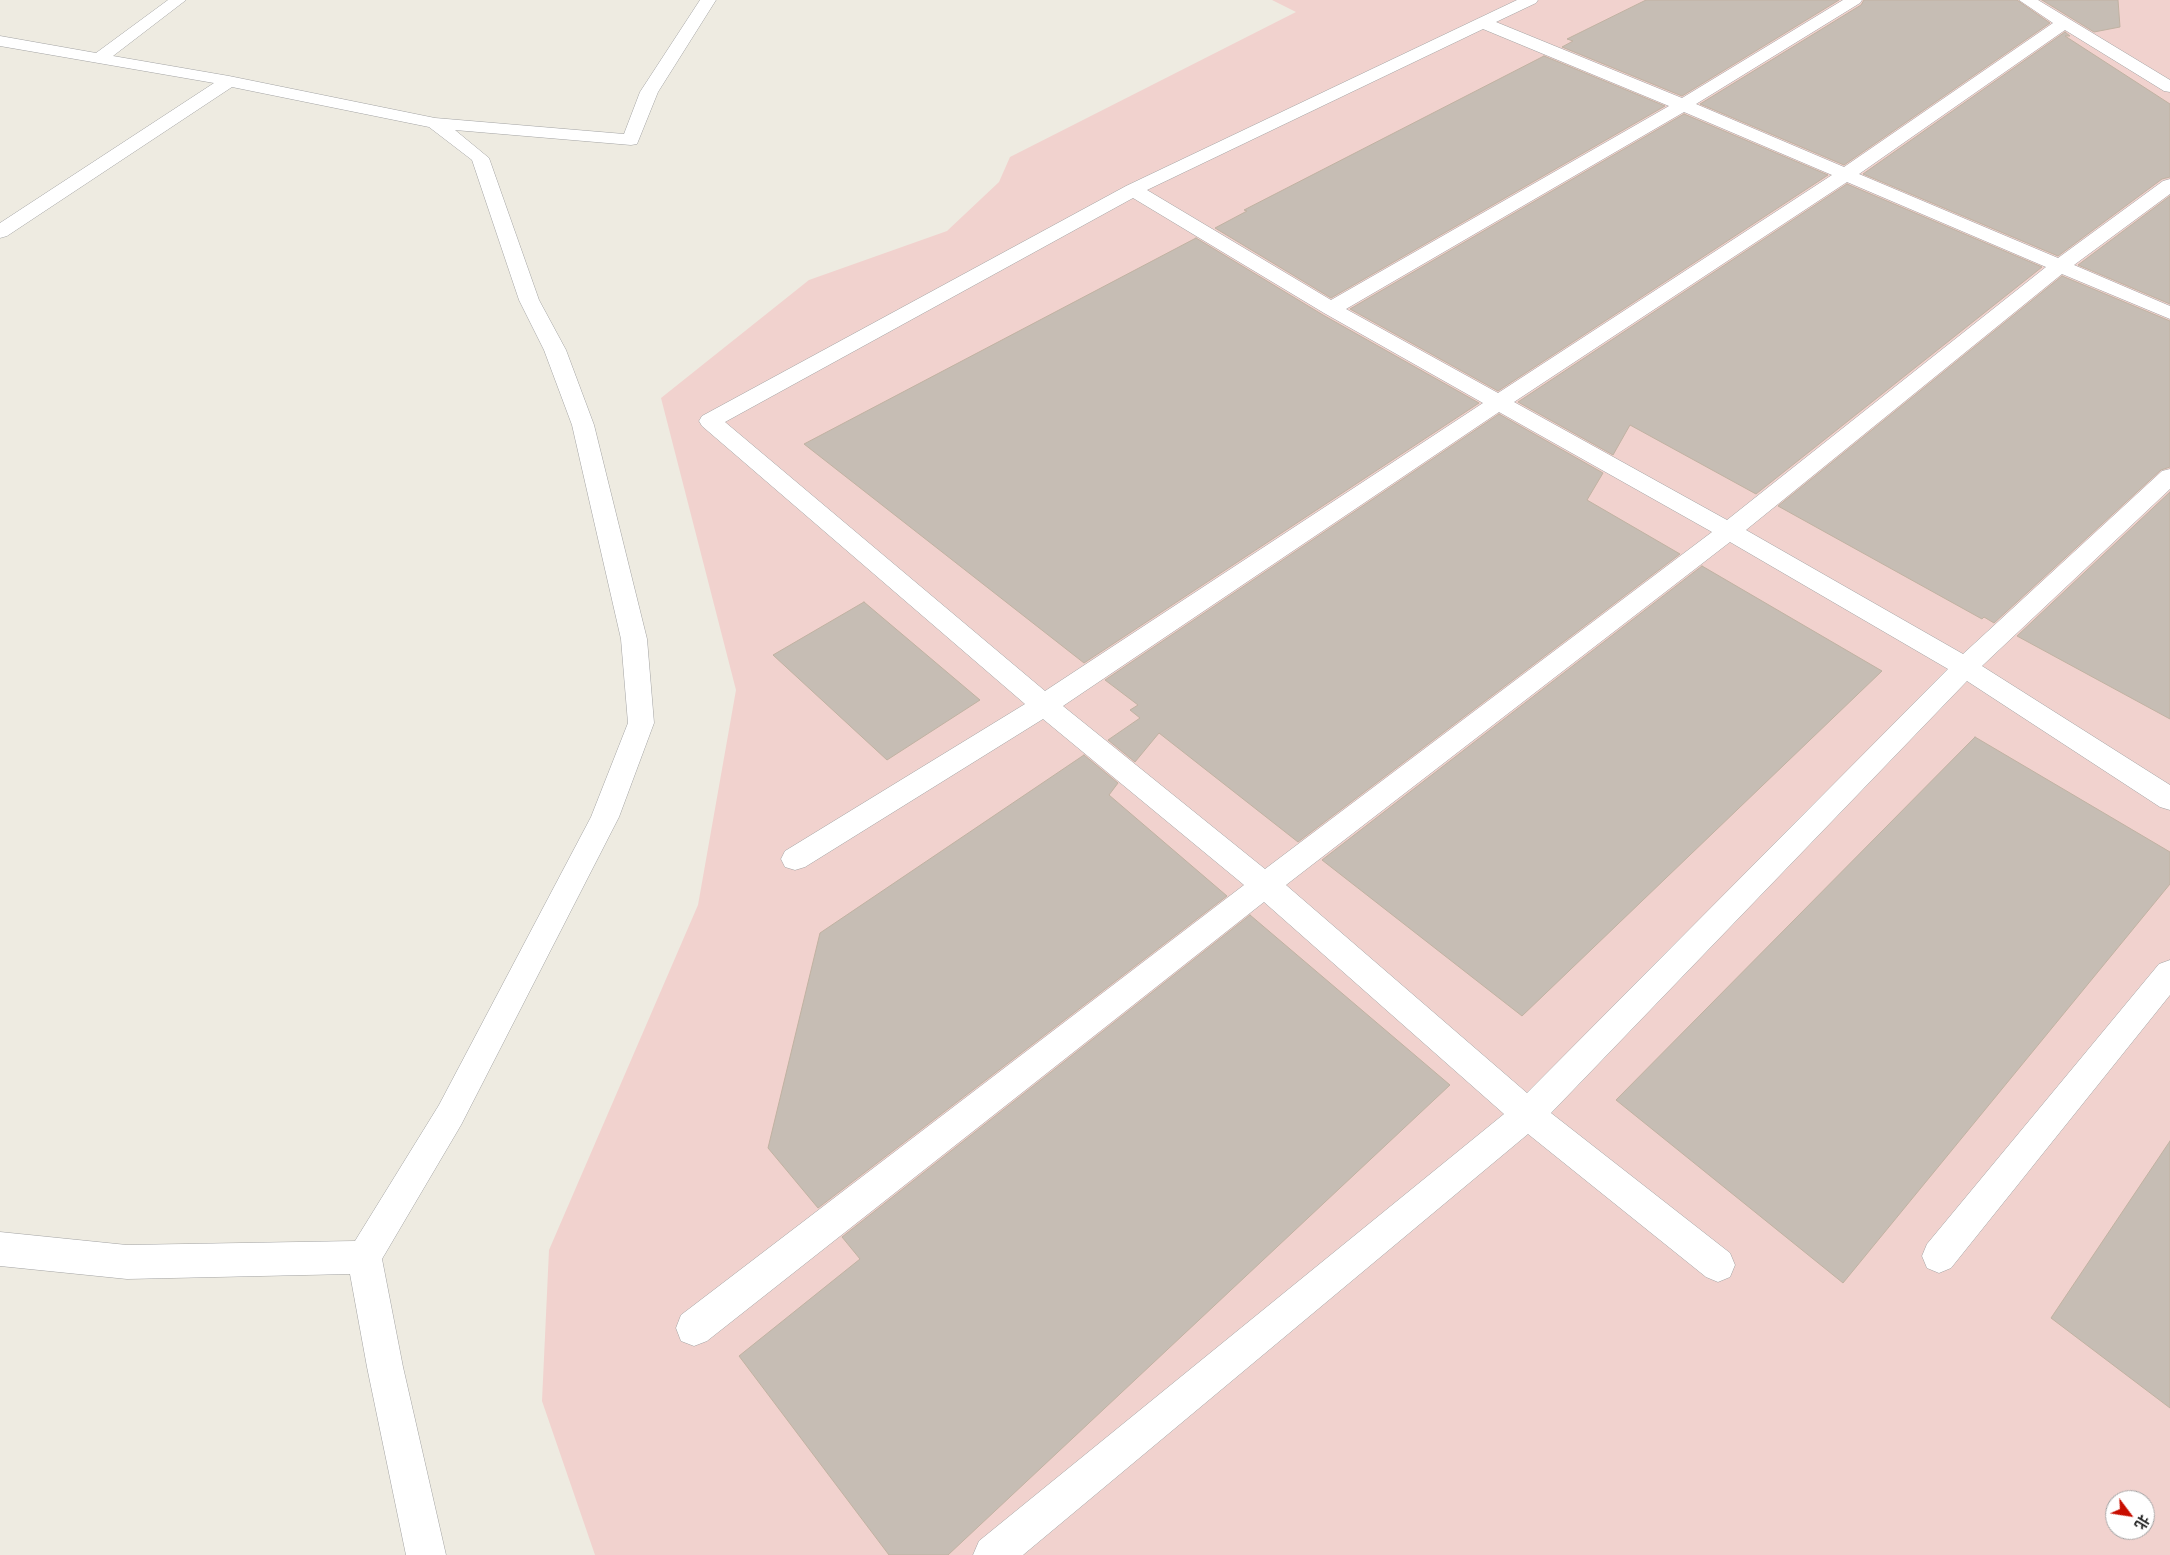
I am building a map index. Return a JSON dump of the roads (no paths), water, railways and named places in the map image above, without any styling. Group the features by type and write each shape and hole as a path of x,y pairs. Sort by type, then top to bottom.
{"street":[{"path":"99,58 178,0"},
{"path":"0,40 229,81 435,123 631,140 649,92 708,0"},
{"path":"1530,0 1133,190 710,420 1044,704 1265,885 1528,1114 1718,1265"},
{"path":"1331,308 1683,105 1854,0"},
{"path":"2027,0 2170,87"},
{"path":"1483,23 1683,105 2170,313"},
{"path":"795,859 1044,704 1497,403 1845,175 2064,23"},
{"path":"0,232 229,81"},
{"path":"426,1555 385,1367 364,1257 450,1115 600,826 641,723 634,638 583,425 555,350 529,300 480,158 435,123"},
{"path":"694,1328 1265,885 1730,531 2060,266 2170,185"},
{"path":"1133,190 1331,308 1497,403 1730,531 1965,668 2170,799"},
{"path":"993,1555 1528,1114 1965,668 2170,476"},
{"path":"1939,1256 2170,973"},
{"path":"0,1249 127,1262 364,1257"}]}
